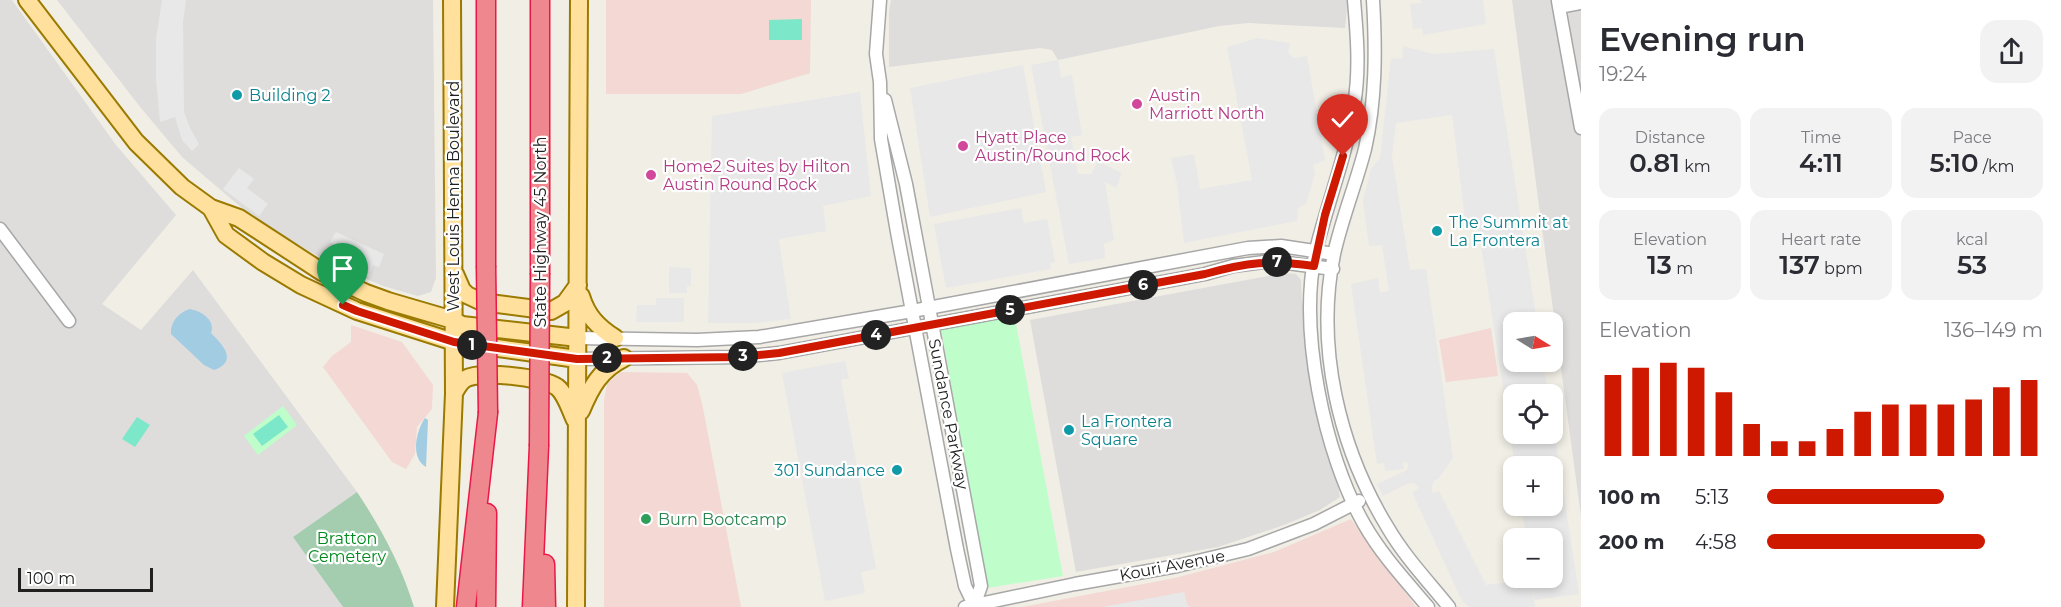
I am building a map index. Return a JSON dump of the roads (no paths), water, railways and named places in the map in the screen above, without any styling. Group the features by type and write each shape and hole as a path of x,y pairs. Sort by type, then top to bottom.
{"highway":[{"path":"486,0 488,412 486,607"},
{"name":"State Highway 45 North","path":"532,607 539,446 540,0"},
{"path":"466,607 488,412"},
{"path":"539,446 546,607"}],"main road":[{"path":"27,0 136,142 182,187 210,208 239,218 322,272 388,301 453,320 462,325 578,338"},
{"name":"West Louis Henna Boulevard","path":"445,607 454,393 452,0"},
{"path":"576,607 579,0"},
{"path":"210,208 226,235 263,262 314,291 357,311 454,342 577,359"},
{"path":"454,271 462,290 482,302 551,311 565,303 578,285"},
{"path":"314,291 322,272"},
{"path":"578,285 587,313 615,338"},
{"path":"576,423 599,375 609,366 624,358"},
{"path":"454,393 465,379 479,374 545,382 559,389 576,423"}],"street":[{"name":"Sundance Parkway","path":"880,0 876,54 880,82 906,184 981,586 972,607"},
{"path":"1354,0 1358,40 1354,104 1314,266 1311,304 1316,378 1331,445 1363,522 1380,550 1428,607"},
{"path":"1373,0 1376,53 1369,125 1334,254 1329,303 1332,375 1346,440 1370,496 1409,559 1449,607"},
{"path":"1581,3 1558,4 1576,73 1581,128"},
{"name":"Sundance Parkway","path":"880,82 881,139 957,549 972,607"},
{"path":"0,229 69,321"},
{"path":"578,338 696,340 759,337 929,308 1248,248 1281,246 1334,254"},
{"path":"577,359 696,358 770,354 1205,274 1253,263 1286,262 1333,268"},
{"name":"Kouri Avenue","path":"972,607 1075,584 1177,566 1248,549 1314,524 1370,496"}],"water":[{"path":"190,309 203,314 209,320 211,333 226,352 226,362 214,370 204,365 171,334 176,318 182,312"},
{"path":"425,418 428,420 426,467 421,463 416,451 417,437"}],"place":[{"name":"Building 2","path":"237,95"},
{"name":"Austin Marriott North","path":"1137,104"},
{"name":"Hyatt Place Austin/Round Rock","path":"963,146"},
{"name":"Home2 Suites by Hilton Austin Round Rock","path":"651,175"},
{"name":"The Summit at La Frontera","path":"1437,231"},
{"name":"La Frontera Square","path":"1069,430"},
{"name":"301 Sundance","path":"897,470"},
{"name":"Burn Bootcamp","path":"646,519"}],"park label":[{"name":"Bratton Cemetery","path":"347,547"}]}
